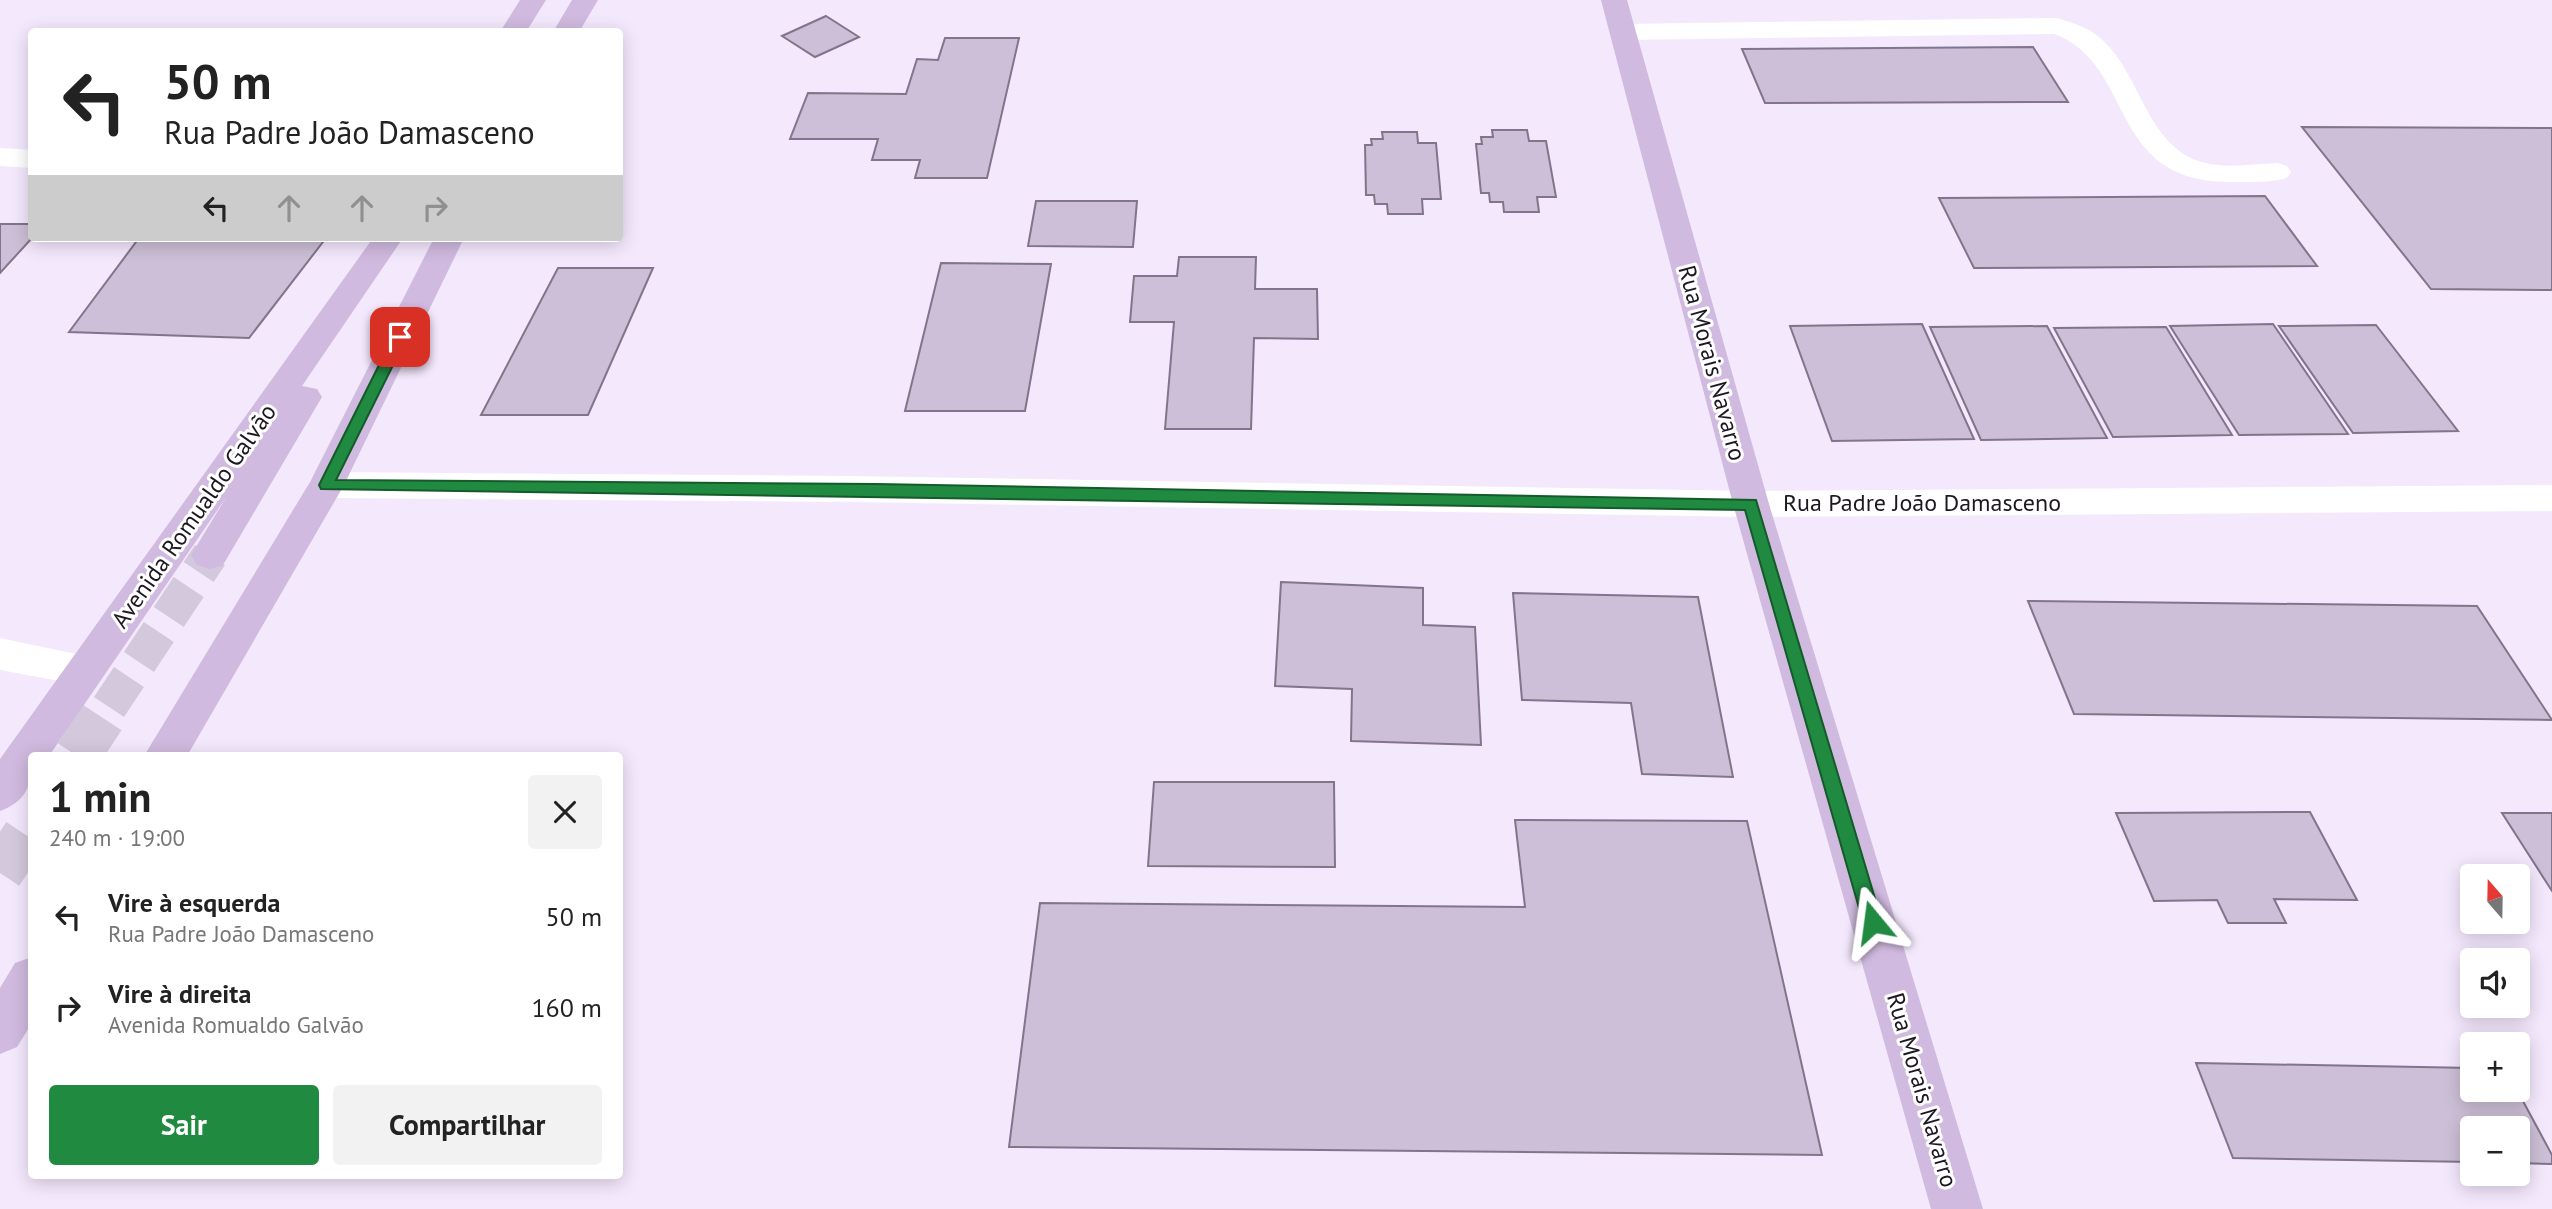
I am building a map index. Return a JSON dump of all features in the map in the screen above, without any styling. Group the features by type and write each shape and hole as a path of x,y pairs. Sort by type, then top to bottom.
{"main road":[{"path":"516,28 533,0"},
{"path":"568,28 584,0"},
{"name":"Rua Morais Navarro","path":"1614,0 1751,504 1957,1209"},
{"name":"Avenida Romualdo Galvão","path":"29,752 386,242"},
{"path":"210,555 315,380 371,279 387,242"},
{"path":"166,752 326,485 447,242"},
{"name":"Avenida Romualdo Galvão","path":"0,793 28,753"},
{"path":"0,1031 28,986"}],"street":[{"path":"1623,32 2056,26 2092,43 2150,135 2163,151 2185,166 2208,172 2277,172"},
{"path":"0,157 28,159"},
{"name":"Rua Padre João Damasceno","path":"326,485 876,490 1751,504 2552,498"},
{"path":"0,654 86,670"}],"building":[{"path":"826,16 859,37 815,57 782,36"},
{"path":"945,38 1019,38 987,178 915,178 920,160 872,160 878,139 790,139 808,93 906,94 917,59 938,60"},
{"path":"2033,47 2068,102 1765,103 1742,49"},
{"path":"2302,127 2552,128 2552,290 2431,289"},
{"path":"1492,130 1527,130 1529,141 1546,141 1556,197 1537,197 1539,212 1504,212 1503,202 1490,202 1489,193 1481,193 1476,144 1482,144 1481,137 1493,137"},
{"path":"1382,132 1417,132 1418,143 1436,143 1441,199 1422,199 1423,214 1388,214 1387,204 1375,204 1374,195 1366,195 1365,145 1372,145 1371,139 1383,139"},
{"path":"2265,196 2317,266 1974,268 1939,198"},
{"path":"1036,201 1137,201 1133,247 1028,246"},
{"path":"0,224 28,224 28,242 0,273"},
{"path":"136,242 323,242 249,338 69,332"},
{"path":"1179,257 1256,257 1255,289 1317,289 1318,339 1254,338 1251,429 1165,429 1174,322 1130,322 1134,276 1177,276"},
{"path":"941,263 1051,264 1025,411 905,411"},
{"path":"558,268 653,268 588,415 481,415"},
{"path":"1922,324 1974,439 1832,441 1790,326"},
{"path":"2273,324 2348,434 2239,435 2170,326"},
{"path":"2376,325 2458,431 2353,433 2279,326"},
{"path":"2047,326 2107,438 1981,440 1930,327"},
{"path":"2166,327 2232,435 2113,437 2054,328"},
{"path":"1281,582 1423,588 1423,625 1475,627 1481,745 1351,741 1352,689 1275,686"},
{"path":"1513,593 1698,597 1733,777 1642,774 1631,703 1522,700"},
{"path":"2028,601 2477,606 2552,720 2074,714"},
{"path":"1154,782 1334,782 1335,867 1148,866"},
{"path":"2310,812 2357,900 2274,899 2286,923 2228,923 2217,900 2154,901 2116,813"},
{"path":"2502,813 2552,813 2552,891"},
{"path":"1515,820 1747,821 1822,1155 1009,1147 1040,903 1525,907"},
{"path":"2196,1063 2460,1068 2460,1102 2523,1102 2552,1155 2552,1164 2530,1163 2530,1116 2460,1116 2460,1162 2233,1158"}],"tunnel":[{"path":"109,707 210,555"},
{"path":"80,752 110,706"},
{"path":"0,873 28,831"}],"route":[{"path":"400,337 326,485 876,490 1751,504 1873,922"}]}
